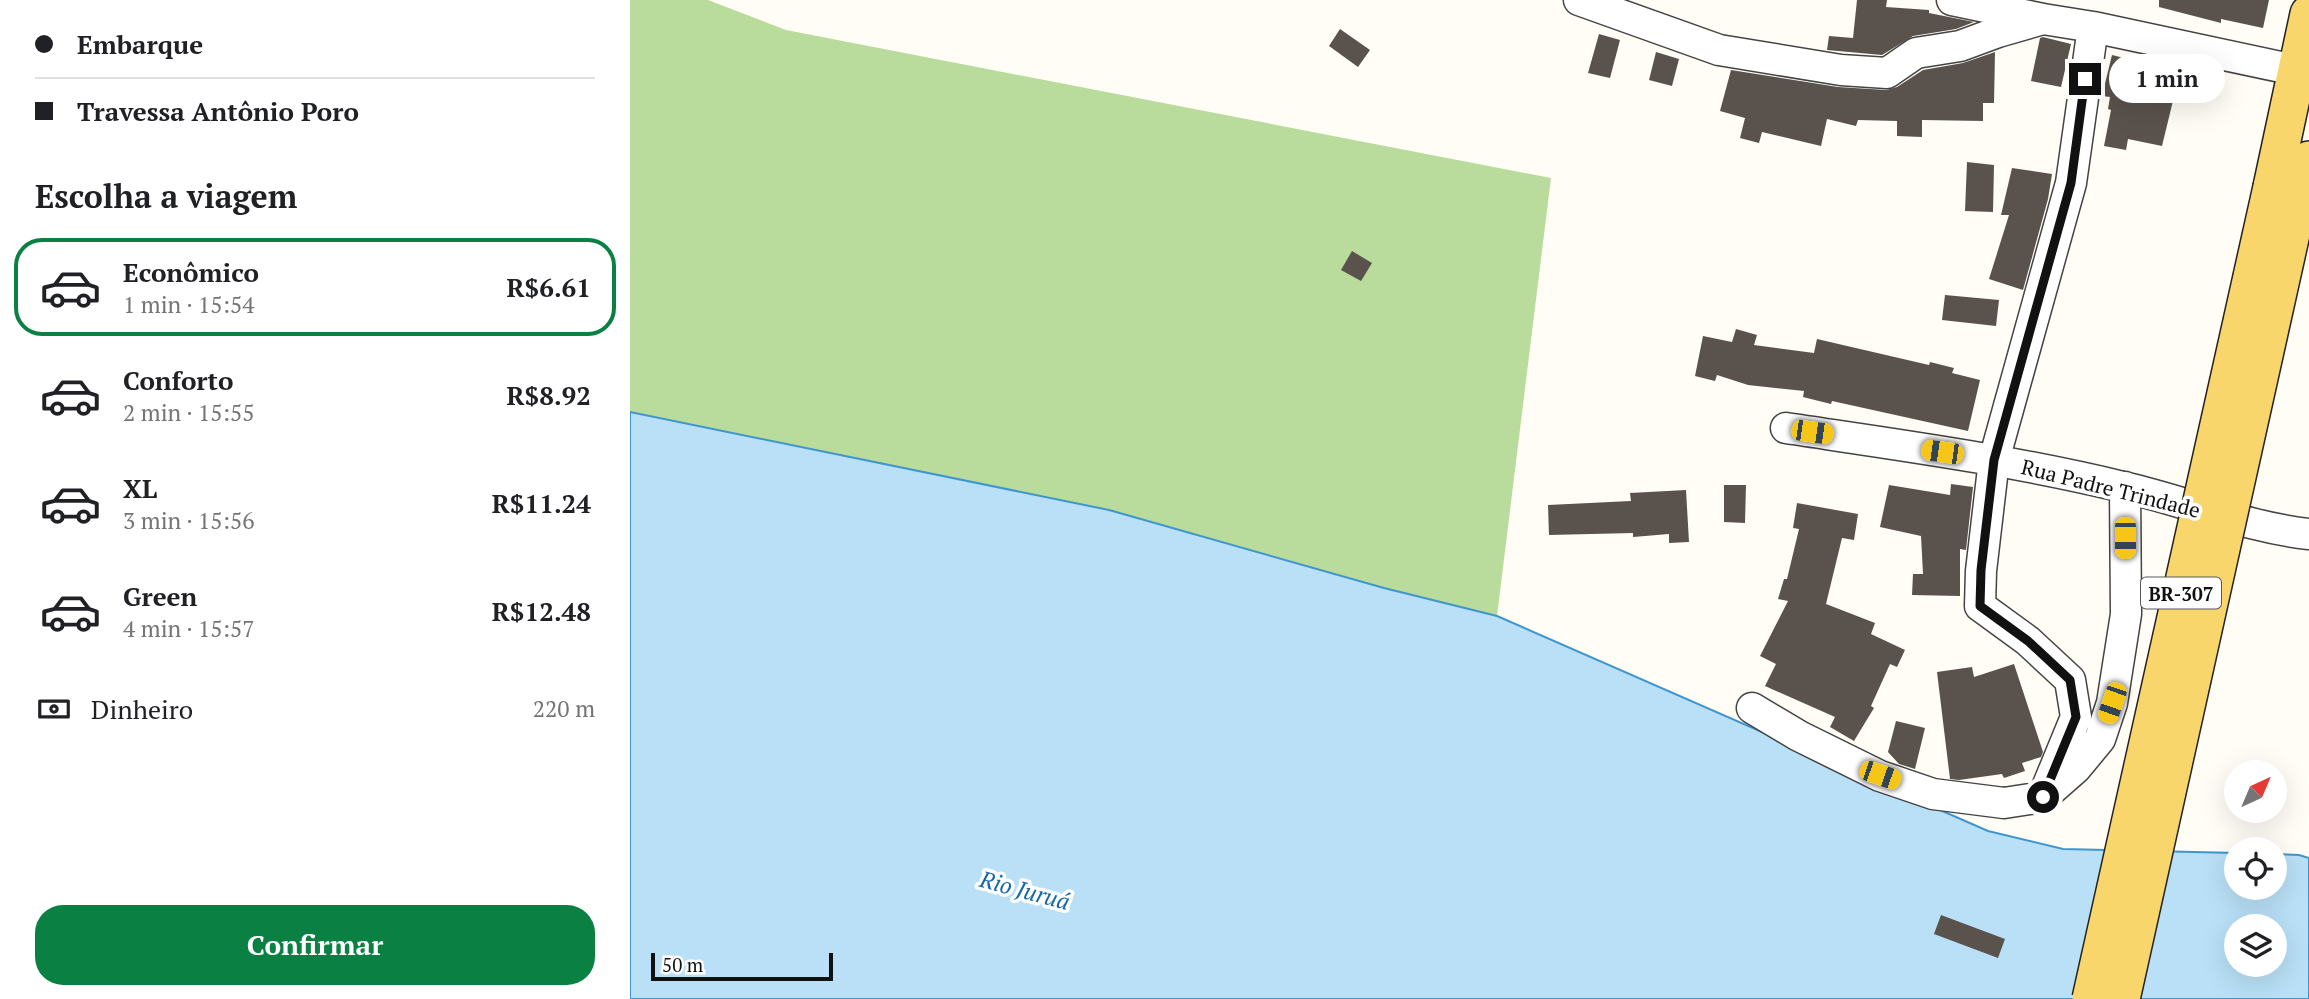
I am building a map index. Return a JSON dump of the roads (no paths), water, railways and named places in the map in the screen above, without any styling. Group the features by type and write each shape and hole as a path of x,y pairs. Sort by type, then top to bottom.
{"main road":[{"name":"BR-307","path":"2121,999 2291,171 2309,14"},
{"name":"BR-307","path":"2091,999 2291,171"}],"street":[{"path":"1579,0 1719,50 1842,70 1887,73 1916,52 1960,46 2043,19"},
{"path":"1952,0 2303,72"},
{"path":"2043,797 2076,717 2070,680 2028,641 1980,606 1981,570 1994,460 2071,183 2093,27"},
{"name":"Rua Padre Trindade","path":"1786,428 1994,460 2125,487 2265,528 2309,534"},
{"path":"1752,708 1799,736 1880,775 1933,794 2004,803 2043,797 2076,768 2100,738 2112,703 2126,614 2125,487"}],"water":[{"name":"Rio Juruá","path":"630,412 1109,510 1384,588 1497,616 1988,831 2063,849 2224,853 2224,900 2287,900 2287,854 2309,858 2309,999 630,999"}]}
